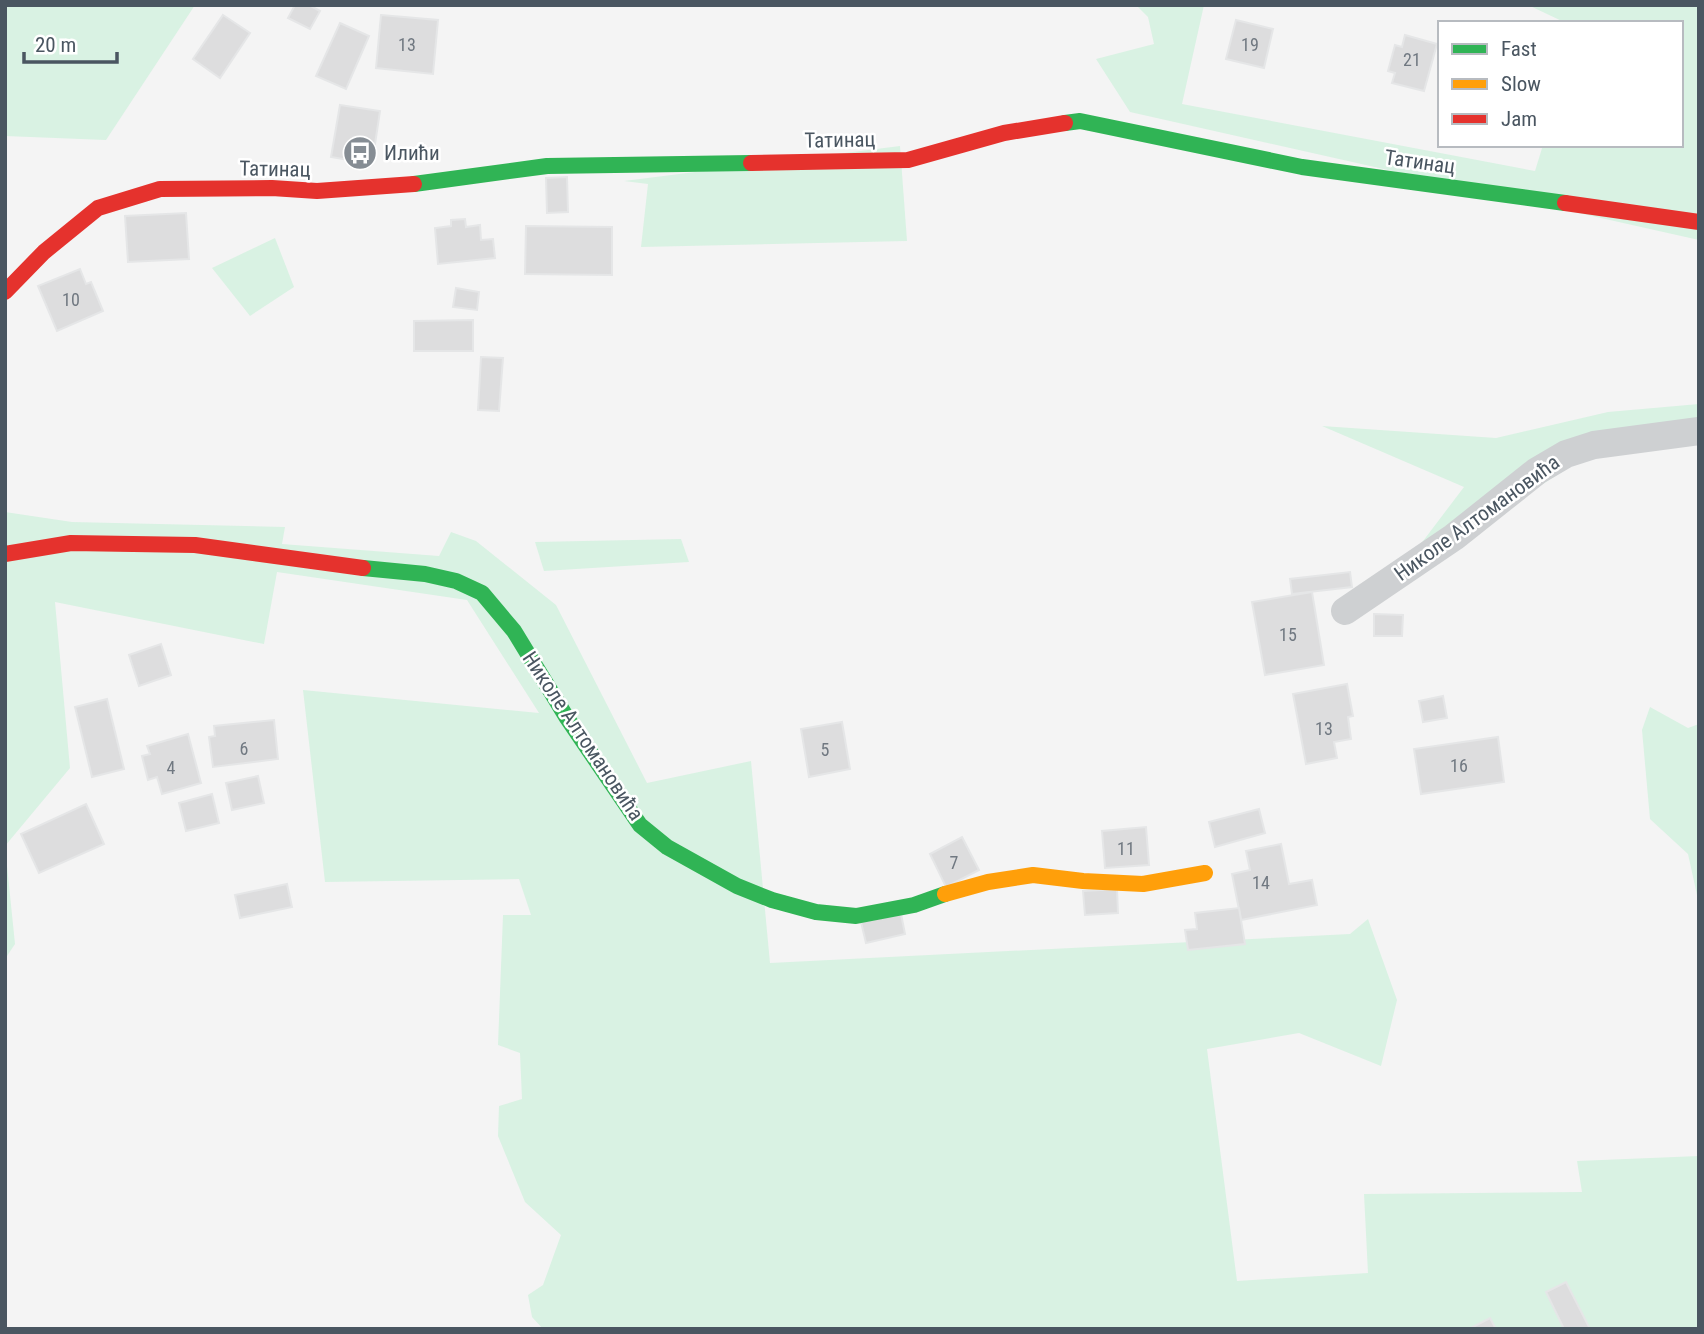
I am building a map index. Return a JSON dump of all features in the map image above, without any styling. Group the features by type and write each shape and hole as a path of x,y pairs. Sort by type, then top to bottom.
{"street":[{"name":"Татинац","path":"5,292 44,252 98,208 160,189 272,188 317,191 424,183 547,166 908,160 1004,132 1080,121 1302,167 1699,222"},
{"name":"Николе Алтомановића","path":"1345,611 1454,537 1537,471 1566,454 1594,445 1699,431"},
{"name":"Николе Алтомановића","path":"5,554 71,543 195,545 425,574 456,581 482,593 514,631 567,718 640,825 667,847 737,886 772,900 816,912 856,916 914,905 988,882 1033,876 1143,884 1205,873"}],"green space":[{"path":"5,5 195,5 106,140 5,136"},
{"path":"1136,5 1204,5 1182,104 1535,171 1542,147 1683,147 1683,21 1562,21 1528,5 1699,5 1699,240 1130,112 1096,59 1154,44 1148,17"},
{"path":"900,146 907,241 641,247 648,184 624,181"},
{"path":"275,238 294,287 250,316 212,268"},
{"path":"1699,404 1699,438 1593,452 1395,578 1464,487 1322,426 1496,438 1608,412"},
{"path":"5,512 72,522 285,527 282,544 439,556 451,532 476,541 556,605 647,783 751,761 770,963 1350,934 1368,919 1397,1000 1381,1066 1299,1033 1207,1049 1237,1281 1368,1273 1364,1194 1582,1192 1577,1161 1699,1156 1699,1329 543,1329 532,1317 528,1295 543,1285 561,1235 525,1202 498,1136 499,1106 522,1099 520,1053 498,1045 503,915 531,915 519,879 325,882 303,690 539,713 467,600 277,572 264,644 55,602 70,768 5,846"},
{"path":"681,539 689,562 544,571 535,542"},
{"path":"1650,707 1688,728 1699,724 1699,904 1688,854 1650,819 1642,730"},
{"path":"5,846 15,944 5,959"}],"building":[{"path":"295,5 309,5 320,11 310,29 288,18"},
{"path":"223,15 250,33 220,78 193,59"},
{"path":"381,15 438,20 433,74 376,68"},
{"path":"1236,20 1273,29 1264,68 1226,59"},
{"path":"340,23 369,36 346,89 316,76"},
{"path":"1405,35 1437,44 1424,91 1392,83 1395,73 1388,71 1395,45 1402,47"},
{"path":"340,105 380,111 372,164 331,157"},
{"path":"567,177 568,212 547,213 546,178"},
{"path":"186,213 189,259 128,262 125,216"},
{"path":"465,219 466,227 480,225 481,240 493,239 495,258 438,264 435,228 451,226 451,220"},
{"path":"526,226 612,227 612,275 525,274"},
{"path":"80,269 86,284 91,282 103,311 57,331 38,286"},
{"path":"456,288 479,292 477,310 453,307"},
{"path":"473,320 473,351 414,351 414,321"},
{"path":"481,357 503,358 499,411 478,410"},
{"path":"1350,572 1352,587 1292,594 1290,579"},
{"path":"1312,592 1324,665 1265,675 1252,602"},
{"path":"1374,614 1403,615 1402,636 1374,636"},
{"path":"161,644 171,675 139,686 129,655"},
{"path":"1347,684 1353,716 1348,717 1351,739 1334,742 1337,758 1306,764 1293,694"},
{"path":"1443,696 1447,718 1423,722 1419,701"},
{"path":"107,699 124,769 92,777 75,707"},
{"path":"274,720 278,759 213,767 209,737 215,736 214,726"},
{"path":"842,722 850,769 809,777 801,729"},
{"path":"188,734 201,783 162,794 157,777 148,780 142,756 150,754 147,746"},
{"path":"1498,737 1504,782 1421,794 1414,749"},
{"path":"258,776 264,803 232,810 226,783"},
{"path":"212,794 219,823 186,831 179,803"},
{"path":"86,804 104,844 39,873 21,834"},
{"path":"1259,809 1265,833 1215,847 1209,822"},
{"path":"1146,827 1149,865 1105,868 1102,831"},
{"path":"962,837 979,870 946,887 930,854"},
{"path":"1281,844 1289,884 1312,880 1317,905 1241,920 1232,874 1250,870 1246,851"},
{"path":"287,884 292,907 240,918 235,895"},
{"path":"1117,889 1118,913 1085,915 1083,891"},
{"path":"1239,908 1245,944 1188,950 1185,930 1197,929 1195,913"},
{"path":"901,914 905,934 866,943 861,922"},
{"path":"1566,1282 1590,1329 1564,1329 1546,1292"},
{"path":"1490,1318 1496,1329 1469,1329"}],"traffic: fast":[{"path":"1065,123 1080,121 1302,167 1565,203"},
{"path":"414,184 547,166 751,163"},
{"path":"363,568 425,574 456,581 482,593 514,631 567,718 640,825 667,847 737,886 772,900 816,912 856,916 914,905 945,894"}],"traffic: slow":[{"path":"945,894 988,882 1033,875 1143,884 1205,873"}],"traffic: jam":[{"path":"751,163 908,160 1004,133 1065,123"},
{"path":"5,292 44,252 98,208 160,189 272,188 317,191 414,184"},
{"path":"1565,203 1699,222"},
{"path":"5,554 71,543 195,545 363,568"}],"place":[{"name":"Илићи","path":"360,153"}]}
